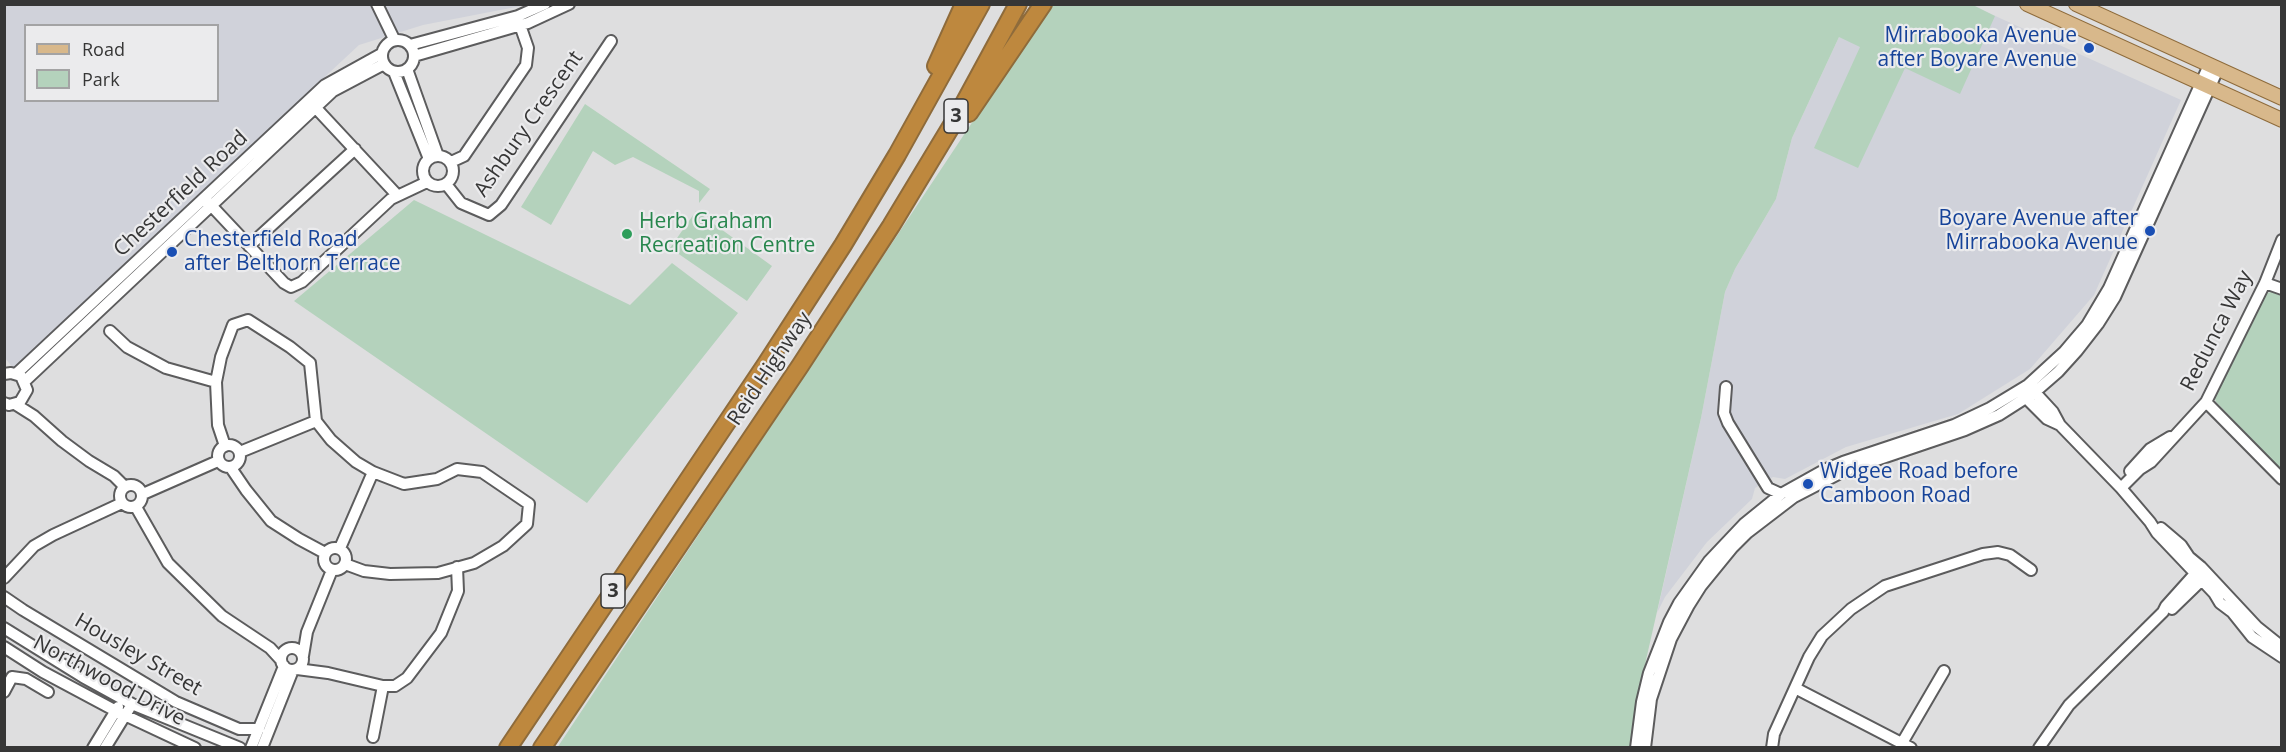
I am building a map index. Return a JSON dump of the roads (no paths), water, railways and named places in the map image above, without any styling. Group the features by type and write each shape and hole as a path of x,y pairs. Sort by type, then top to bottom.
{"highway":[{"path":"897,155 964,4"},
{"name":"Reid Highway","path":"508,747 773,354 843,245 897,155 981,4"},
{"name":"Reid Highway","path":"542,747 794,375 891,226 954,120 1018,4"},
{"path":"891,226 1043,4"}],"main road":[{"path":"2027,4 2282,120"},
{"path":"2076,4 2282,98"}],"street":[{"path":"377,4 394,39"},
{"path":"454,40 545,4"},
{"path":"412,50 520,25 569,4"},
{"path":"412,50 405,41 394,39 386,44 382,59 394,72 434,157 451,162 464,156 526,65 528,48 520,25"},
{"name":"Ashbury Crescent","path":"446,184 461,203 489,215 501,205 612,41"},
{"path":"412,50 407,69 434,157"},
{"name":"Chesterfield Road","path":"20,377 268,146 333,91 382,59"},
{"name":"Chesterfield Road","path":"268,146 325,85 382,59"},
{"path":"1645,747 1651,699 1671,639 1701,586 1747,533 1794,496 1844,471 1965,430 1999,415 2077,351 2108,310 2213,67"},
{"path":"394,72 407,69"},
{"path":"315,107 397,195"},
{"path":"249,246 355,149"},
{"path":"434,157 423,170 427,182 437,187 446,184 454,173 451,162"},
{"path":"208,202 284,283 291,287 302,282 397,195 427,182"},
{"name":"Redunca Way","path":"2118,485 2150,449 2176,435 2206,402 2265,283 2282,240"},
{"path":"2265,283 2282,289"},
{"path":"225,446 218,425 216,382 221,357 233,325 248,320 290,347 309,363 316,421 331,440 356,462 373,472 404,484 437,479 456,469 482,472 529,504 527,524 503,546 474,562 438,573 390,574 364,571 345,564"},
{"path":"110,331 127,347 166,368 216,382"},
{"path":"4,374 20,377 27,386 26,395 34,416"},
{"path":"1726,387 1724,413 1768,488 1768,505"},
{"path":"2027,391 2053,412 2060,425 2118,485 2157,533 2258,627 2281,652"},
{"path":"1636,747 1642,702 1649,673 1658,646 1674,612 1720,548 1744,524 1781,494 1843,462 1954,425 2027,391"},
{"path":"7,404 20,402 26,395"},
{"path":"2206,402 2282,479"},
{"path":"7,404 34,416 62,441 114,476 125,487 137,486 143,494"},
{"path":"240,452 316,421"},
{"path":"218,461 219,451 225,446 233,446 240,452 240,460 231,468"},
{"path":"218,461 223,466 231,468 271,521 325,553"},
{"path":"143,494 218,461"},
{"path":"340,548 373,472"},
{"path":"125,487 120,495 122,503 128,507 136,507 141,502 143,494"},
{"path":"1768,488 1781,494"},
{"path":"4,578 34,546 122,503"},
{"path":"136,507 168,563 222,616 270,648 293,660 328,673 383,686 395,686 407,678 441,633 458,591 457,567"},
{"path":"332,548 340,548 346,555 345,564 340,569 332,570 324,563 325,553 332,548"},
{"path":"1772,747 1774,734 1809,657 1822,636 1851,609 1885,586 1983,554 1998,552 2010,555 2031,570"},
{"path":"251,747 307,632 332,570"},
{"path":"2039,747 2069,705 2163,612 2166,606 2201,574"},
{"name":"Housley Street","path":"4,597 176,702 239,729 259,729"},
{"name":"Northwood Drive","path":"4,628 83,677 127,701 240,747"},
{"name":"Northwood Drive","path":"4,647 44,672 121,713 195,747"},
{"path":"262,747 293,660"},
{"path":"1795,688 1907,745 1944,671"},
{"path":"4,692 12,677 26,679 48,692"},
{"path":"373,736 383,686"},
{"path":"105,747 127,701"},
{"path":"93,747 121,713"}],"place":[{"name":"Mirrabooka Avenue after Boyare Avenue","path":"2089,48"},
{"name":"Boyare Avenue after Mirrabooka Avenue","path":"2150,231"},
{"name":"Herb Graham Recreation Centre","path":"627,234"},
{"name":"Chesterfield Road after Belthorn Terrace","path":"172,252"},
{"name":"Widgee Road before Camboon Road","path":"1808,484"}]}
